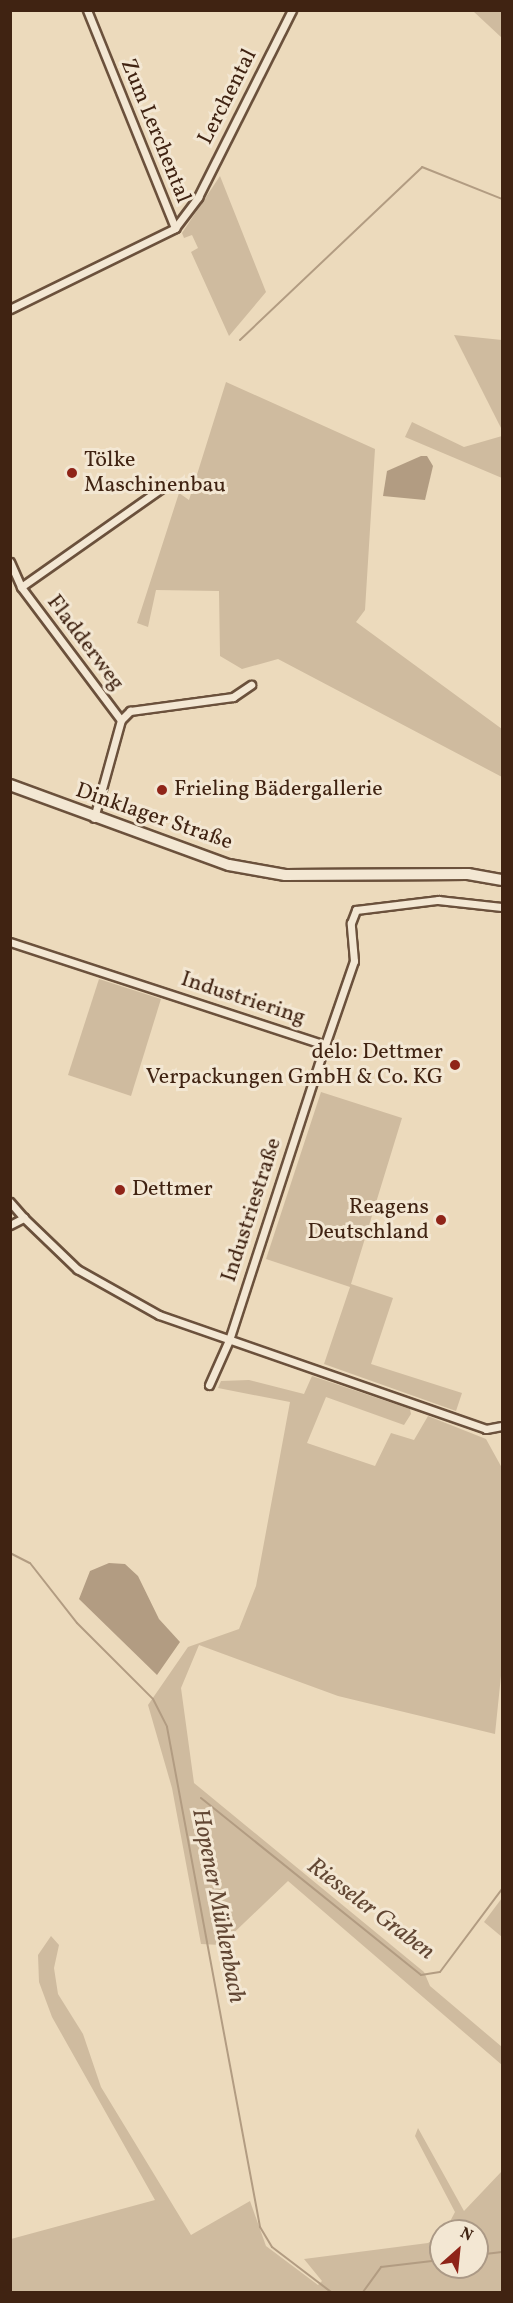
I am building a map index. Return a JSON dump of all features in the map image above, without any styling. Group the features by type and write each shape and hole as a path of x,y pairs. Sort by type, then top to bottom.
{"main road":[{"name":"Dinklager Straße","path":"10,785 186,853 285,875 468,874 502,880"}],"street":[{"name":"Zum Lerchental","path":"10,309 175,228 87,10"},
{"name":"Lerchental","path":"175,228 198,197 292,10"},
{"name":"Fladderweg","path":"21,587 166,485"},
{"name":"Fladderweg","path":"10,562 21,587 121,720"},
{"name":"Fladderweg","path":"94,818 121,720 130,711 233,697 251,685"},
{"name":"Industriering","path":"10,942 325,1045 354,961 351,923 356,910 438,900 502,907"},
{"name":"Industriestraße","path":"209,1385 229,1340 325,1045"},
{"path":"10,1202 24,1218 99,1285 140,1308 486,1429 501,1427"},
{"path":"10,1224 24,1218"}],"shaded area":[{"path":"473,11 502,11 502,38"},
{"path":"220,176 266,292 229,336 191,252 198,248 192,235 184,238 182,233"},
{"path":"454,335 502,340 502,430"},
{"path":"226,382 375,449 365,610 356,622 502,729 502,777 278,659 242,669 220,656 219,591 156,590 148,627 137,623 179,493 189,500"},
{"path":"412,422 464,447 502,436 502,478 405,437"},
{"path":"421,456 427,456 433,466 425,500 383,496 387,471"},
{"path":"99,979 161,999 131,1096 68,1075"},
{"path":"321,1092 402,1118 351,1284 393,1298 371,1364 462,1393 456,1411 324,1364 350,1287 266,1259"},
{"path":"312,1376 410,1409 411,1414 404,1425 326,1397 307,1443 375,1466 391,1433 414,1440 428,1416 486,1439 502,1468 502,1666 495,1734 338,1696 199,1645 181,1688 194,1783 424,1972 430,1986 502,2047 502,2065 288,1881 221,1945 201,1944 172,1788 148,1705 188,1647 239,1629 256,1586 290,1402 218,1388 221,1381 249,1380 304,1394"},
{"path":"109,1563 125,1564 138,1576 159,1619 180,1642 157,1675 79,1599 90,1571"},
{"path":"502,1898 502,1937 484,1922"},
{"path":"51,1936 59,1945 54,1968 58,1994 83,2034 101,2087 191,2235 250,2201 266,2246 318,2285 322,2281 304,2259 429,2242 429,2279 489,2279 489,2219 451,2219 455,2212 415,2136 418,2128 464,2211 502,2171 502,2292 11,2292 11,2239 155,2200 52,2017 39,1982 38,1955"}],"waterway":[{"path":"240,340 422,167 502,199"},
{"name":"Hopener Mühlenbach","path":"10,1553 30,1563 77,1623 153,1699 167,1727 260,2227 272,2247 331,2292"},
{"name":"Riesseler Graben","path":"201,1798 421,1975 440,1972 502,1889"},
{"path":"489,2254 502,2252"},
{"path":"363,2292 381,2267 429,2261"}],"place":[{"name":"Tölke Maschinenbau","path":"72,473"},
{"name":"Frieling Bädergallerie","path":"162,790"},
{"name":"delo: Dettmer Verpackungen GmbH & Co. KG","path":"455,1065"},
{"name":"Dettmer","path":"120,1190"},
{"name":"Reagens Deutschland","path":"441,1220"}]}
